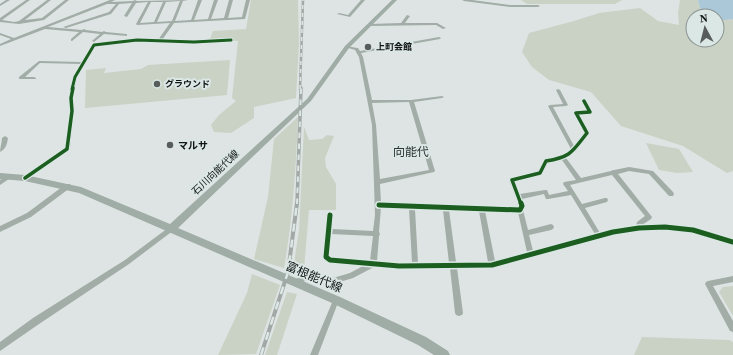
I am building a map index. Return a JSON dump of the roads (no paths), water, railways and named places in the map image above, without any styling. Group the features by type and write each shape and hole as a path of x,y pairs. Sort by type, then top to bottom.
{"main road":[{"name":"石川向能代線","path":"172,228 309,100 347,47 395,0"},
{"path":"0,176 25,178 68,186 172,228"},
{"name":"富根能代線","path":"172,228 336,300 422,341 444,355"}],"street":[{"path":"0,5 8,0"},
{"path":"0,20 28,0"},
{"path":"19,23 49,0"},
{"path":"0,20 19,23 44,18 67,0"},
{"path":"0,45 113,0"},
{"path":"106,3 184,0 173,22 159,41"},
{"path":"192,21 200,0"},
{"path":"209,20 216,0"},
{"path":"226,19 231,0"},
{"path":"151,1 138,24 244,18 248,0"},
{"path":"339,14 348,16 363,0"},
{"path":"464,0 510,6 538,6"},
{"path":"126,16 135,1"},
{"path":"154,23 166,1"},
{"path":"63,28 110,13 118,3"},
{"path":"42,5 48,5"},
{"path":"54,6 60,6"},
{"path":"402,25 408,16"},
{"path":"370,25 437,24 444,28"},
{"path":"43,27 126,34"},
{"path":"72,40 84,30"},
{"path":"94,40 104,32"},
{"path":"0,34 14,39"},
{"path":"359,52 439,38"},
{"path":"25,178 67,149 72,111 71,98 75,77 94,45 137,40 194,42 231,40"},
{"path":"347,47 357,49 359,52 374,124 379,205 373,264"},
{"path":"34,78 21,78 39,62 83,63"},
{"path":"558,90 566,105 550,106 574,150"},
{"path":"369,102 411,101 442,97"},
{"path":"377,182 432,171 411,101"},
{"path":"531,254 520,210 522,206 512,180 540,173 546,161 563,158 574,150 587,133 576,113 590,112 584,101"},
{"path":"0,150 4,145 5,138"},
{"path":"563,158 579,180"},
{"path":"599,236 566,184 628,169 651,172 671,194"},
{"path":"613,172 648,217 639,224 639,228"},
{"path":"0,183 10,176"},
{"path":"0,230 29,216 68,186"},
{"path":"519,197 545,192 548,197 572,193"},
{"path":"581,207 605,200"},
{"path":"379,205 520,210"},
{"path":"412,206 415,266"},
{"path":"446,208 459,313"},
{"path":"482,209 492,265"},
{"path":"330,215 326,257 330,260 373,264 415,266 492,265 613,232 639,228 665,227 693,230 733,242"},
{"path":"526,233 551,227"},
{"path":"0,348 36,321 127,262 172,228"},
{"path":"329,231 377,234"},
{"path":"295,282 308,277 333,280 339,279 351,276 373,264"},
{"path":"733,279 708,284 733,328"},
{"path":"314,355 336,300"}],"water":[{"path":"698,0 733,0 733,19 725,20 725,8 700,8"}],"railway":[{"path":"300,89 303,0"},
{"path":"297,204 301,88"},
{"path":"261,355 288,272 297,203"}],"place":[{"name":"上町会館","path":"368,47"},
{"name":"グラウンド","path":"157,84"},
{"name":"マルサ","path":"170,145"}],"district":[{"name":"向能代","path":"411,152"}]}
